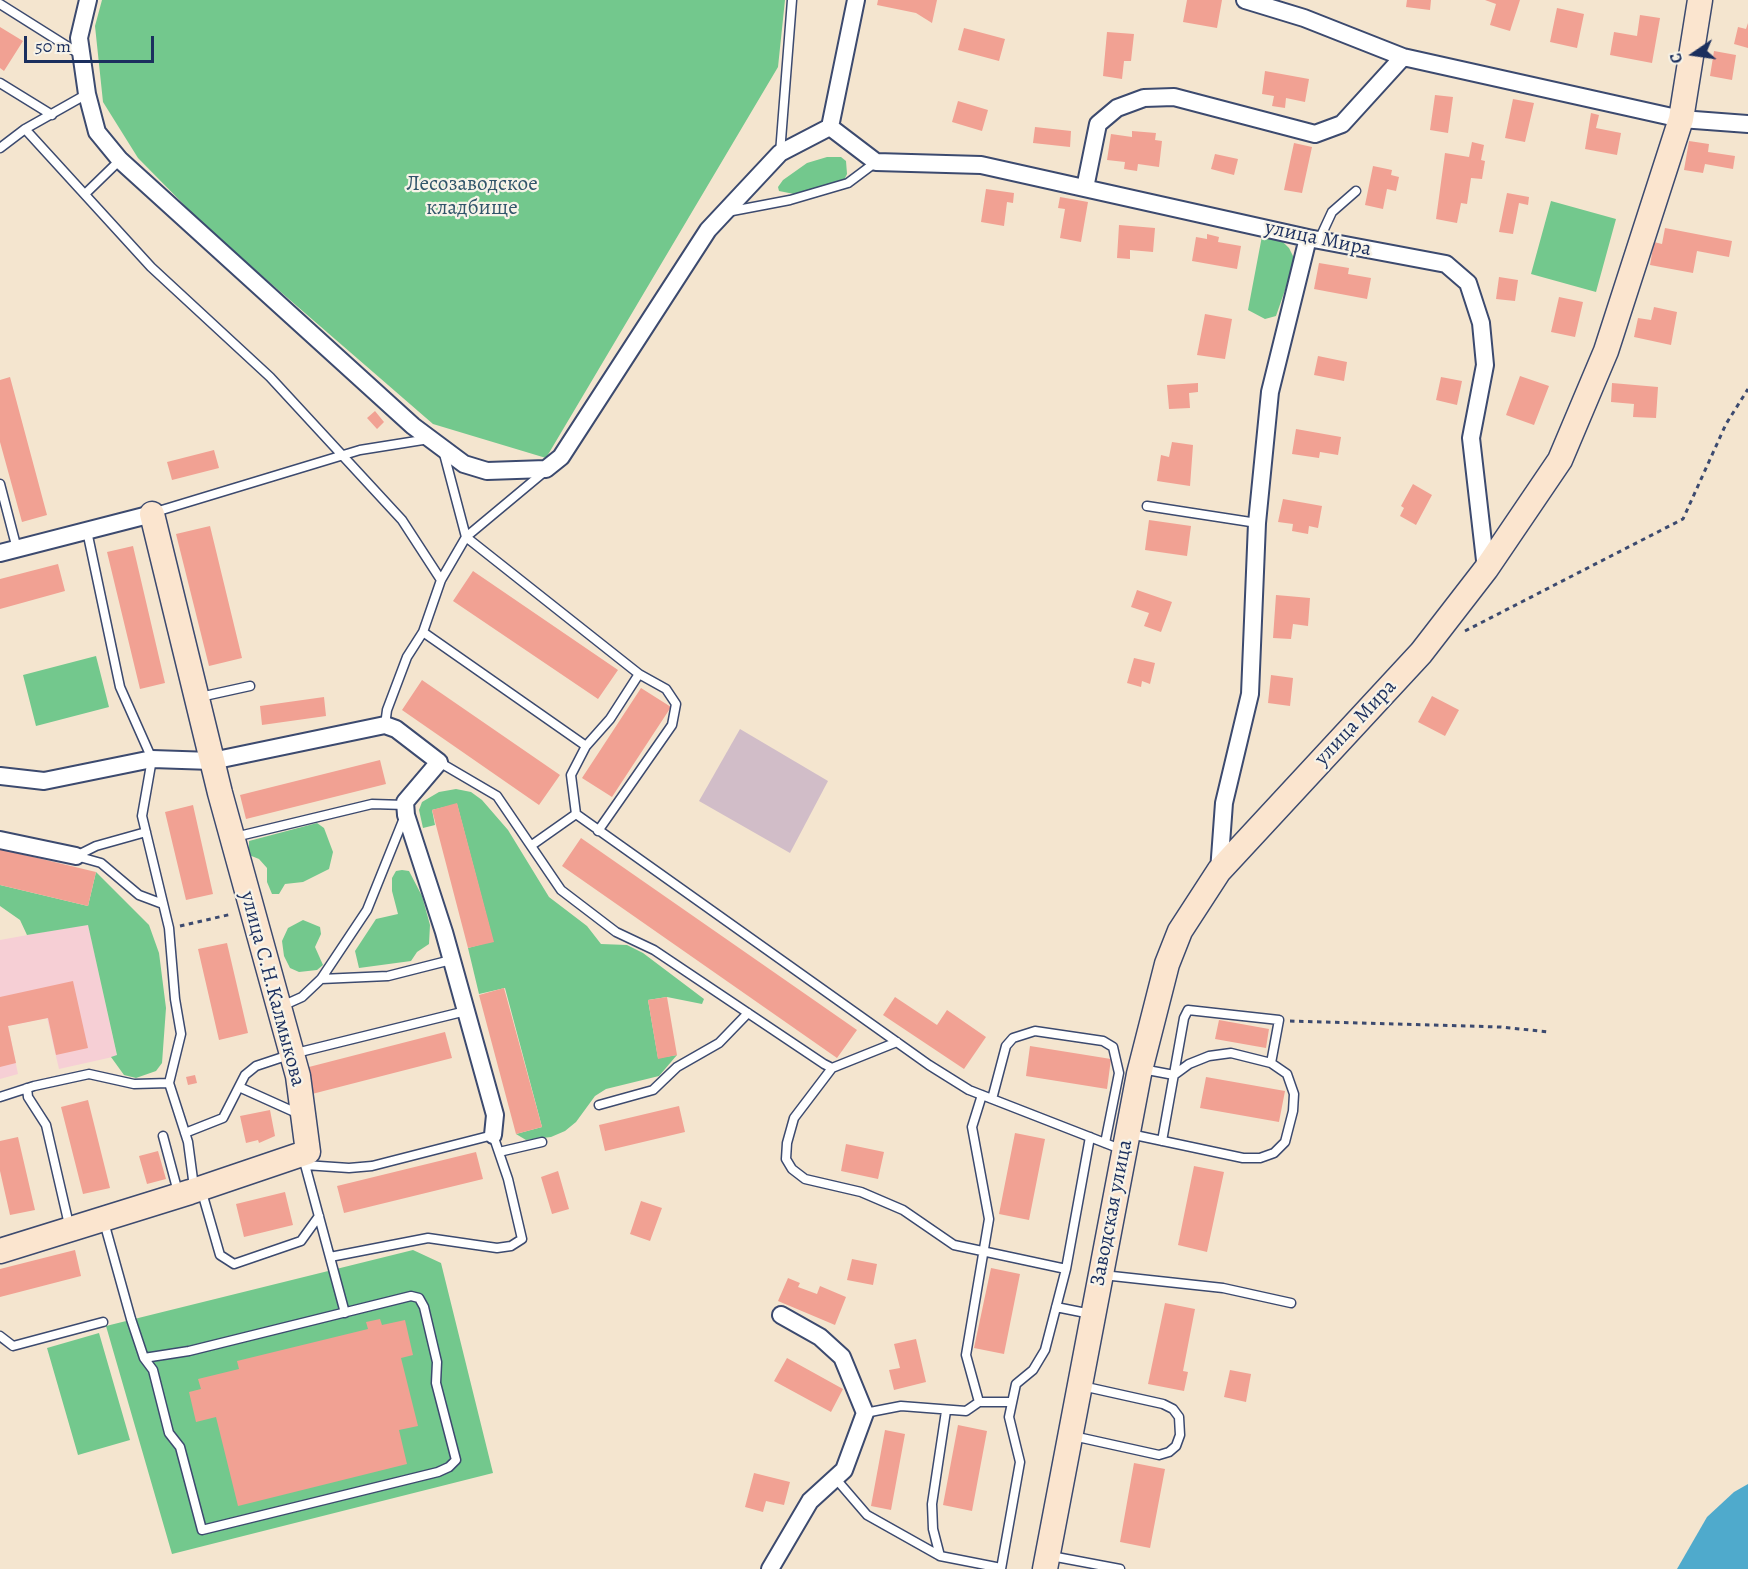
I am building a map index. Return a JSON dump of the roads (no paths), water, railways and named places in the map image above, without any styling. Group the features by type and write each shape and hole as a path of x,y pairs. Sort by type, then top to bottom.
{"street":[{"path":"88,0 79,38 87,94 97,132 120,160 340,361 436,444 464,464 486,471 546,470 561,457 708,230 780,153 830,127"},
{"path":"1245,0 1304,18 1403,57 1681,119 1748,124"},
{"name":"улица Мира","path":"1219,872 1421,653 1486,569 1560,460 1606,351 1681,119 1700,0"},
{"path":"830,127 855,1"},
{"path":"1085,188 1098,124 1117,108 1144,98 1174,97 1315,134 1342,124 1403,57"},
{"path":"830,127 876,162"},
{"name":"улица Мира","path":"876,162 981,165 1314,239 1446,264 1468,283 1481,323 1485,365 1471,438 1486,569"},
{"path":"1219,872 1224,802 1250,694 1257,524 1270,392 1314,239"},
{"path":"0,553 152,514"},
{"name":"улица С.Н.Калмыкова","path":"152,514 212,761 298,1076 308,1152 304,1160"},
{"path":"0,776 44,781 152,759 212,761 385,726 396,729 439,762 405,810 495,1115 494,1135"},
{"path":"0,840 76,856"},
{"name":"Заводская улица","path":"1046,1562 1100,1274 1118,1142 1175,942 1219,872"},
{"path":"0,1251 304,1160"},
{"path":"770,1569 810,1501 844,1470 865,1413 842,1357 820,1337 781,1315"}],"lane":[{"path":"780,153 792,0"},
{"path":"0,4 81,55"},
{"path":"0,83 52,115"},
{"path":"0,148 25,129 87,94"},
{"path":"25,129 151,267 270,377 402,520 441,580"},
{"path":"85,194 120,160"},
{"path":"724,213 790,200 848,183 876,162"},
{"path":"1314,239 1332,212 1356,191"},
{"path":"152,514 360,450 436,444 466,537 639,674 674,696 676,712 672,725 598,831"},
{"path":"385,726 387,710 407,657 423,632 441,580 466,537 546,470"},
{"path":"0,484 17,549"},
{"path":"1147,506 1257,524"},
{"path":"87,531 120,687 152,759 142,816 169,928 175,999 181,1034 169,1083 185,1133 191,1192"},
{"path":"423,632 586,746"},
{"path":"639,674 610,719 586,746 571,775 576,814 598,831 929,1065 981,1095 1090,1137 1118,1142 1162,1141 1243,1158 1260,1158 1274,1153 1285,1142 1294,1094 1287,1074 1271,1063 1231,1053 1199,1060 1174,1075 1140,1068"},
{"path":"197,698 250,686"},
{"path":"439,762 497,796 561,890 616,932 654,950 832,1068"},
{"path":"232,837 372,804 405,810 367,910 321,979 302,997 278,1008"},
{"path":"532,845 576,814"},
{"path":"76,856 96,846 146,832"},
{"path":"76,856 101,863 139,895 164,904"},
{"path":"321,979 388,975 451,960"},
{"path":"1162,1141 1184,1018 1188,1010 1279,1020 1271,1063"},
{"path":"185,1133 216,1123 223,1118 245,1075 256,1066 291,1054 466,1011"},
{"path":"600,1105 653,1090 677,1067 719,1042 748,1013"},
{"path":"992,1099 1006,1046 1013,1038 1035,1031 1103,1041 1113,1047 1119,1073 1118,1142"},
{"path":"897,1042 832,1068 794,1118 787,1143 786,1159 792,1169 805,1179 861,1192 903,1210 954,1245 1066,1269"},
{"path":"0,1096 89,1074 134,1084 169,1083"},
{"path":"239,1087 303,1116"},
{"path":"27,1088 28,1097 46,1125 70,1229"},
{"path":"979,1402 966,1355 988,1219 972,1127 981,1095"},
{"path":"330,1257 428,1238 497,1248 520,1242 522,1239 494,1135 372,1166 349,1168 304,1160 330,1257 345,1312"},
{"path":"163,1136 220,1255 234,1264 302,1241 319,1216"},
{"path":"836,1479 867,1515 940,1556 1001,1569 1020,1462 1009,1418 1012,1402 1016,1384 1033,1370 1045,1350 1066,1269 1090,1137"},
{"path":"499,1152 542,1142"},
{"path":"103,1219 130,1319 144,1358 153,1370 169,1433 180,1447 202,1530 449,1467 456,1460 436,1383 437,1362 424,1307 418,1298 411,1296 189,1351 144,1358"},
{"path":"1100,1274 1223,1288 1291,1303"},
{"path":"1056,1307 1092,1315"},
{"path":"0,1336 13,1346 103,1322"},
{"path":"1070,1436 1159,1455 1169,1452 1176,1446 1180,1435 1179,1417 1173,1409 1163,1404 1079,1386"},
{"path":"865,1413 901,1406 966,1411 979,1402 1012,1402"},
{"path":"940,1556 933,1529 932,1504 946,1411"},
{"path":"1046,1562 1119,1569"}],"water":[{"path":"1748,1484 1748,1569 1677,1569 1707,1517 1734,1492"}],"park label":[{"name":"Лесозаводское кладбище","path":"472,197"}]}
